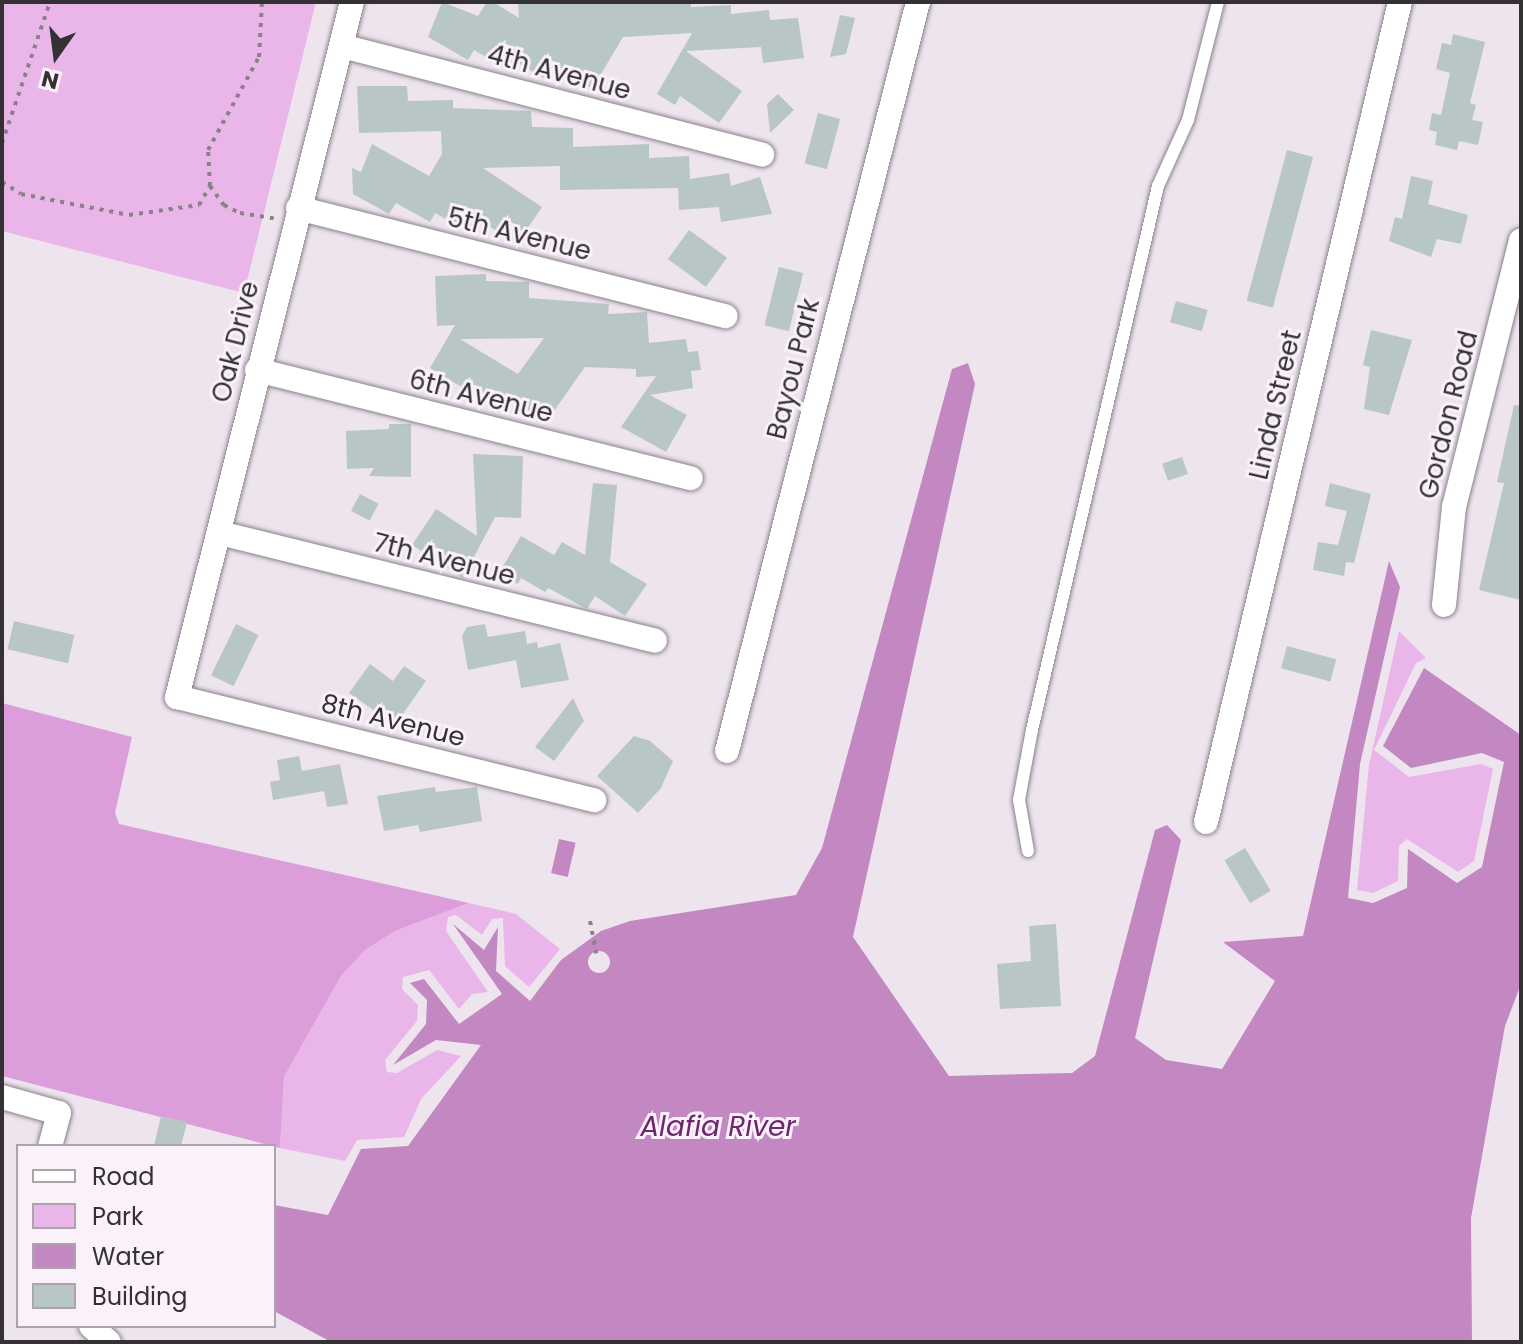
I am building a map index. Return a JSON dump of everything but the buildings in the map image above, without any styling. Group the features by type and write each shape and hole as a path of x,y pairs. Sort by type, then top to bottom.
{"street":[{"name":"Oak Drive","path":"177,697 352,2"},
{"name":"Bayou Park","path":"727,751 918,2"},
{"name":"Linda Street","path":"1206,822 1400,2"},
{"name":"4th Avenue","path":"342,46 762,155"},
{"name":"5th Avenue","path":"296,216 726,316"},
{"name":"Gordon Road","path":"1444,605 1454,507 1521,240"},
{"name":"6th Avenue","path":"257,370 691,478"},
{"name":"7th Avenue","path":"220,533 655,641"},
{"name":"8th Avenue","path":"177,697 594,800"},
{"path":"2,1097 59,1113 51,1144"},
{"path":"93,1328 109,1342"}],"lane":[{"path":"1028,851 1019,800 1036,715 1158,186 1188,120 1218,2"}],"path":[{"path":"2,143 50,2"},
{"path":"262,2 259,57 208,150 210,186 224,205 240,213 296,216"},
{"path":"2,182 21,194 129,215 199,205 210,186"},
{"path":"590,921 596,953"}],"green space":[{"path":"2,2 316,2 244,293 2,231"},
{"path":"1399,631 1426,658 1416,663 1374,750 1409,777 1481,764 1493,769 1474,861 1458,872 1407,839 1399,846 1398,881 1373,893 1357,890 1369,765"},
{"path":"469,903 516,914 560,949 529,987 505,966 503,918 492,919 482,935 456,915 448,917 446,931 488,992 472,994 459,1009 429,970 403,977 402,989 418,1005 417,1021 385,1060 387,1072 397,1073 437,1050 461,1056 421,1099 404,1137 357,1140 345,1161 280,1148 284,1077 341,976 365,950 395,931"}],"shaded area":[{"path":"2,703 132,737 115,813 119,824 469,903 395,931 365,950 341,976 284,1077 280,1148 276,1144 265,1144 2,1076"}],"water":[{"name":"Alafia River","path":"968,363 975,384 853,937 949,1076 1072,1073 1095,1056 1155,830 1167,825 1181,840 1135,1038 1166,1060 1222,1069 1275,981 1223,942 1303,936 1389,561 1400,587 1360,764 1348,898 1373,903 1407,888 1408,849 1457,883 1482,867 1504,762 1482,753 1411,768 1383,746 1424,668 1521,735 1521,984 1505,1026 1471,1218 1472,1342 331,1342 276,1312 276,1205 328,1215 361,1149 408,1146 481,1045 436,1040 393,1065 426,1024 427,1000 410,983 424,979 459,1024 502,994 453,924 484,950 498,927 496,971 530,1001 561,960 601,931 630,921 796,895 822,848 952,369"},
{"path":"559,839 576,843 568,877 551,873"}],"pier":[{"path":"599,951 607,954 610,962 607,970 599,973 591,970 588,962 591,954"}]}
